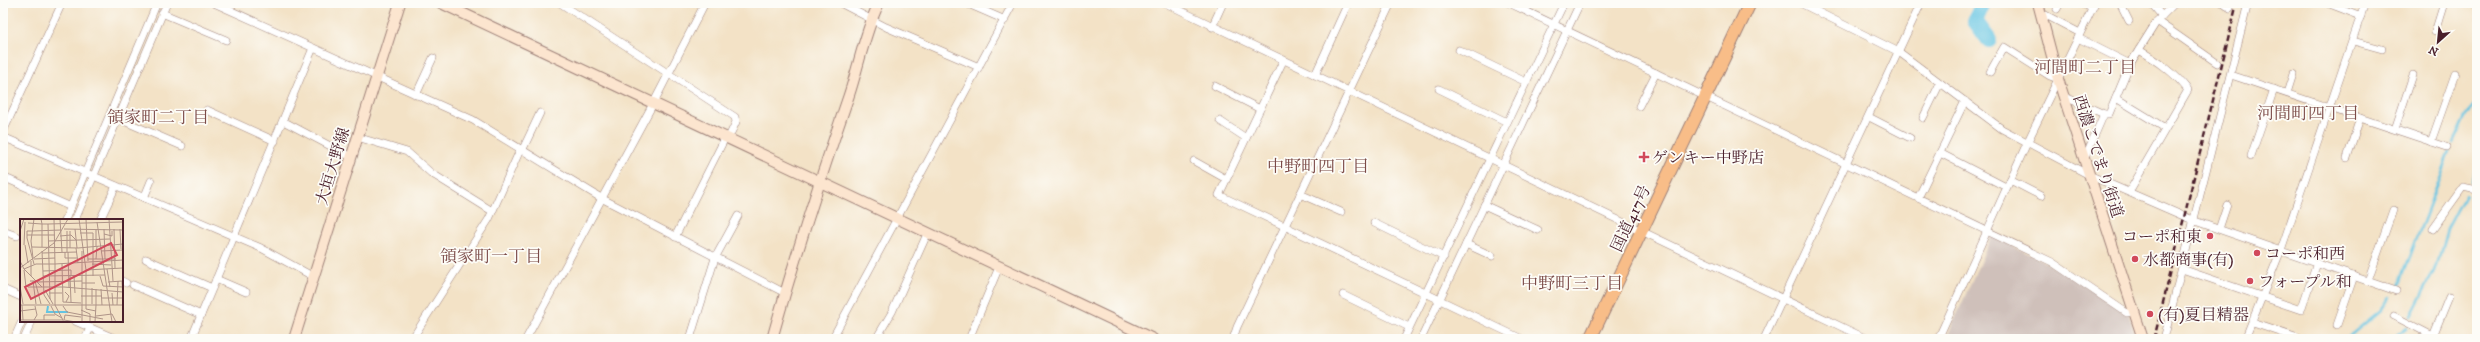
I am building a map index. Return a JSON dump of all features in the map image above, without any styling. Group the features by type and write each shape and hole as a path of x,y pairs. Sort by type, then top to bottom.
{"highway":[{"name":"国道417号","path":"1590,339 1750,3"}],"street":[{"path":"3,132 62,3"},
{"path":"65,219 156,3"},
{"path":"75,219 167,3"},
{"path":"214,3 376,78 473,120 601,198 785,293"},
{"name":"大垣大野線","path":"294,339 400,3"},
{"path":"441,3 654,102 1153,339"},
{"path":"560,3 734,116 736,122 675,237"},
{"path":"526,339 654,102 705,3"},
{"path":"840,3 979,67"},
{"path":"772,339 820,181 861,57 872,18 879,3"},
{"path":"966,3 1005,20"},
{"path":"832,339 1014,3"},
{"path":"1165,3 1283,61 1784,298 1867,339"},
{"path":"1212,27 1223,3"},
{"path":"1314,75 1348,3"},
{"path":"1233,339 1236,327 1391,3"},
{"path":"1509,3 2052,262 2127,313 2134,312"},
{"path":"1422,339 1444,256 1497,162 1561,28 1564,3"},
{"path":"1404,339 1409,327 1433,297 1466,244 1484,205 1508,122 1526,82 1561,28 1580,3"},
{"path":"1800,3 1899,52 2002,129 2089,176 2195,221 2396,291"},
{"path":"1764,339 1921,3"},
{"path":"1938,339 2006,187 2094,6 2081,3"},
{"path":"2120,3 2129,21"},
{"path":"2151,3 2159,19 2217,63"},
{"path":"2063,96 2104,114 2109,114 2130,64 2159,19 2175,3"},
{"path":"2223,3 2230,8"},
{"path":"2164,339 2195,221 2248,3"},
{"path":"2327,3 2361,16"},
{"path":"2245,339 2253,323 2281,250 2366,3"},
{"path":"2435,32 2444,3"},
{"path":"2039,8 2079,35 2130,64"},
{"name":"西濃こでまり街道","path":"2039,8 2063,96 2142,339"},
{"path":"162,13 226,40"},
{"path":"2353,41 2382,49"},
{"path":"1990,72 2004,47 2050,76 2058,79"},
{"path":"191,339 313,48"},
{"path":"1459,50 1526,82"},
{"path":"2129,192 2188,90 2178,77 2158,61 2139,50"},
{"path":"416,95 433,58"},
{"path":"1283,61 1218,195 1522,339"},
{"path":"1639,106 1656,73"},
{"path":"2287,94 2293,74"},
{"path":"2432,142 2454,74"},
{"path":"2231,75 2447,147"},
{"path":"2395,130 2413,75"},
{"path":"1923,118 1940,83"},
{"path":"1215,86 1260,109"},
{"path":"1439,89 1508,122"},
{"path":"2251,156 2274,89"},
{"path":"2116,98 2165,128"},
{"path":"1918,198 1964,101"},
{"path":"207,110 275,140"},
{"path":"412,339 478,238 540,113"},
{"path":"2084,160 2104,114"},
{"path":"1869,117 1910,138"},
{"path":"117,118 182,146"},
{"path":"2347,158 2360,118"},
{"path":"283,121 351,157"},
{"path":"1220,121 1246,138"},
{"path":"3,137 234,237 314,277"},
{"path":"357,137 407,152 431,173 492,211"},
{"path":"1940,153 2006,187"},
{"path":"1194,161 1226,179"},
{"path":"3,177 71,207"},
{"path":"2010,180 2041,196"},
{"path":"144,198 151,181"},
{"path":"100,219 116,186"},
{"path":"2433,230 2463,187 2477,190"},
{"path":"1300,194 1341,212"},
{"path":"1484,205 1538,230"},
{"path":"2218,229 2227,205"},
{"path":"2368,281 2393,210"},
{"path":"690,339 715,258 738,216"},
{"path":"1374,223 1444,256"},
{"path":"3,231 18,236"},
{"path":"876,339 892,312 928,232"},
{"path":"1466,244 1492,256"},
{"path":"146,259 212,288"},
{"path":"2182,270 2300,310 2317,263"},
{"path":"969,339 999,266"},
{"path":"2337,325 2354,276"},
{"path":"216,279 246,292"},
{"path":"133,285 201,314"},
{"path":"3,290 20,297"},
{"path":"1343,295 1409,327"},
{"path":"2433,336 2449,297"},
{"path":"2394,316 2433,336 2444,338"},
{"path":"14,339 22,322"},
{"path":"24,339 32,322"},
{"path":"77,322 116,339"},
{"path":"2253,323 2298,338"},
{"path":"85,339 90,328"}],"shaded area":[{"path":"1992,235 2066,273 2129,315 2136,339 1946,339"}],"waterway":[{"path":"1983,3 1975,21 1989,40"},
{"path":"2453,143 2467,113 2477,102"},
{"path":"2399,285 2450,152"},
{"path":"2471,182 2477,168"},
{"path":"2411,316 2437,265 2447,229 2465,195"},
{"path":"2346,339 2381,310 2390,297"},
{"path":"2392,339 2407,327"}],"railway":[{"path":"2154,339 2237,3"}],"place":[{"name":"ゲンキー中野店","path":"1644,157"},
{"name":"コーポ和東","path":"2210,236"},
{"name":"コーポ和西","path":"2257,253"},
{"name":"水都商事(有)","path":"2135,259"},
{"name":"フォープル和","path":"2250,281"},
{"name":"(有)夏目精器","path":"2150,314"}],"district":[{"name":"河間町二丁目","path":"2085,67"},
{"name":"河間町四丁目","path":"2308,113"},
{"name":"領家町二丁目","path":"158,117"},
{"name":"中野町四丁目","path":"1318,166"},
{"name":"領家町一丁目","path":"491,256"},
{"name":"中野町三丁目","path":"1572,283"}]}
